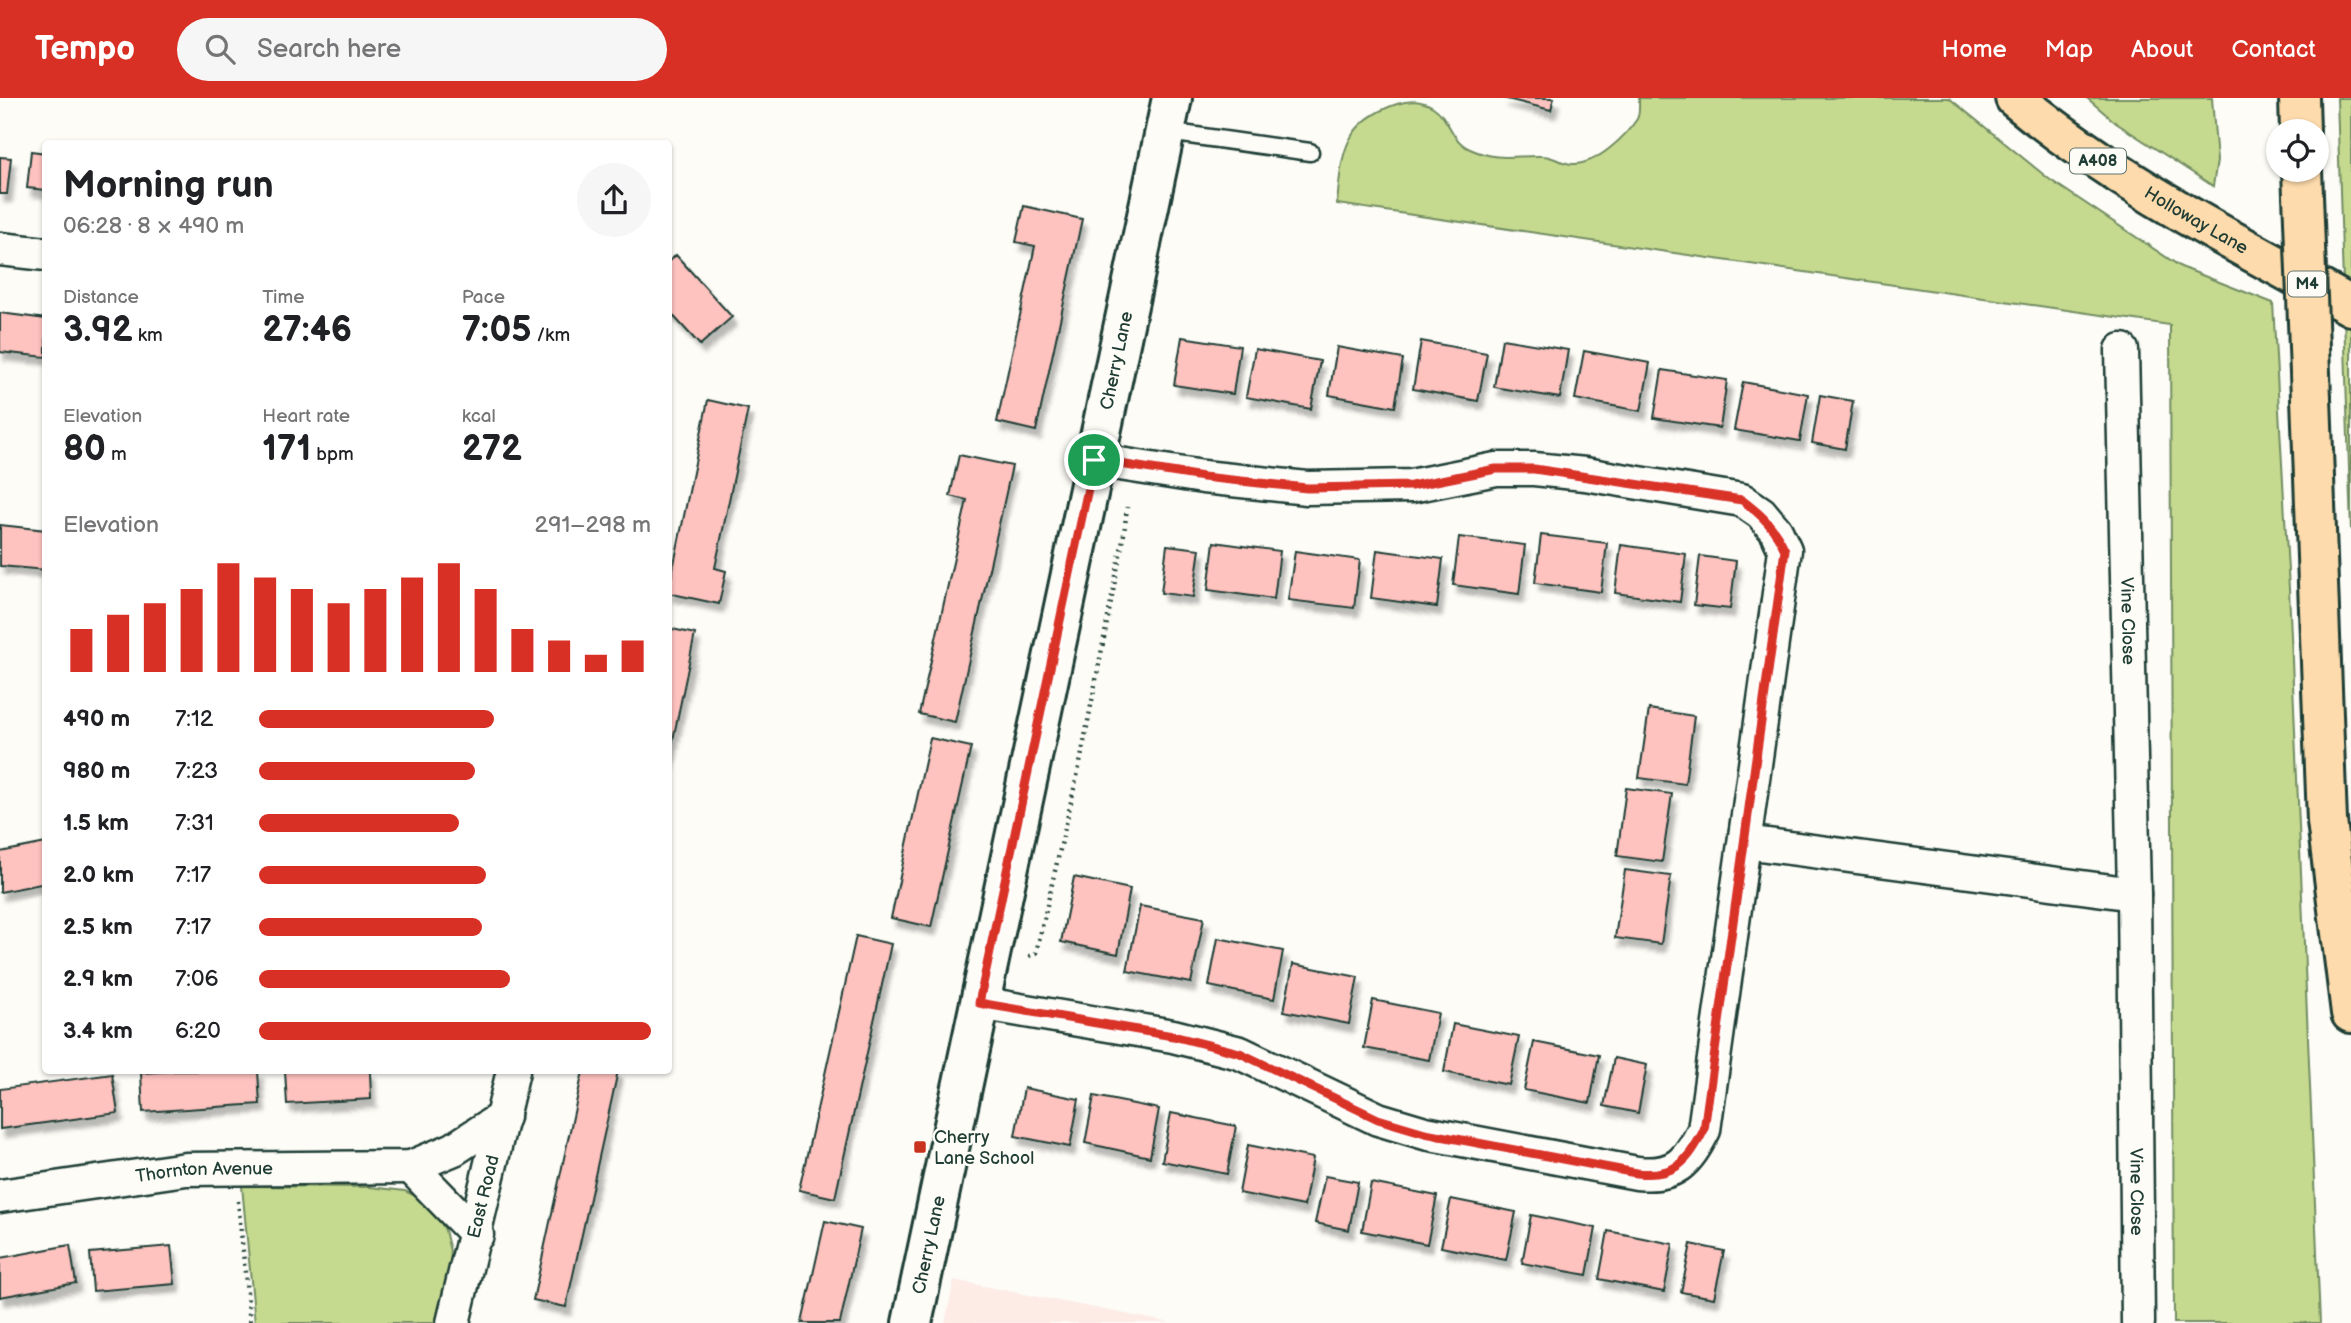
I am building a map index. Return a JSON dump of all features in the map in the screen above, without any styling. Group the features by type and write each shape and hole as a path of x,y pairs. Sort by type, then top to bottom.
{"main road":[{"name":"Holloway Lane","path":"2015,98 2067,141 2126,179 2351,306"},
{"name":"M4","path":"2302,182 2327,821 2351,1013"}],"street":[{"name":"Cherry Lane","path":"912,1323 1094,460 1170,115"},
{"path":"0,249 42,254"},
{"name":"Vine Close","path":"2122,350 2134,894 2138,1323"},
{"path":"979,1003 1173,1036 1240,1053 1378,1119 1425,1133 1658,1175 1676,1169 1692,1152 1704,1130 1785,550 1776,531 1760,513 1742,500 1534,469 1496,469 1411,486 1307,488 1203,477 1094,460"},
{"path":"1745,842 2134,894"},
{"name":"East Road","path":"453,1323 477,1235 512,1074"},
{"name":"Thornton Avenue","path":"0,1196 186,1169 411,1167 454,1149 503,1117"},
{"path":"411,1167 477,1235"}],"lane":[{"path":"1170,115 1310,152"}],"path":[{"path":"1026,965 1030,953 1036,953 1080,763 1127,507"},
{"path":"235,1169 250,1323"}],"shaded area":[{"path":"954,1280 973,1284 1171,1323 945,1323"}],"green space":[{"path":"1639,98 1949,98 2049,179 2181,267 2273,303 2289,589 2320,1323 2174,1323 2170,325 1337,204 1344,155 1356,130 1379,111 1397,104 1415,101 1433,107 1463,145 1480,153 1498,157 1547,156 1574,164 1601,155 1625,134 1638,117"},
{"path":"2087,98 2212,98 2217,161 2213,186 2116,123"},
{"path":"2337,98 2351,98 2351,531"},
{"path":"242,1186 370,1187 405,1191 422,1199 436,1213 445,1230 453,1264 438,1323 255,1323"}],"building":[{"path":"1503,98 1554,98 1551,110"},
{"path":"31,151 42,152 42,190 27,188"},
{"path":"0,157 11,158 7,194 0,194"},
{"path":"1024,206 1082,219 1036,431 997,422 1035,246 1016,242"},
{"path":"676,255 732,317 700,345 672,314 672,258"},
{"path":"0,313 42,318 42,357 0,352"},
{"path":"1182,337 1240,346 1233,394 1174,385"},
{"path":"1502,339 1568,350 1560,398 1494,387"},
{"path":"1421,341 1487,353 1478,401 1413,389"},
{"path":"1337,347 1403,359 1395,407 1329,395"},
{"path":"1255,349 1320,361 1311,409 1246,397"},
{"path":"1584,351 1650,363 1641,411 1575,399"},
{"path":"1662,370 1727,380 1720,428 1654,418"},
{"path":"1743,382 1808,394 1800,441 1734,430"},
{"path":"1820,395 1853,401 1845,449 1812,443"},
{"path":"708,400 748,409 715,568 726,571 719,604 672,594 672,574"},
{"path":"959,455 1012,466 955,722 919,714 967,500 950,496"},
{"path":"0,525 42,530 42,570 0,566"},
{"path":"1541,535 1607,543 1601,592 1535,583"},
{"path":"1459,537 1525,545 1519,594 1453,585"},
{"path":"1214,542 1280,551 1274,599 1208,590"},
{"path":"1167,545 1200,549 1193,597 1161,593"},
{"path":"1621,545 1686,554 1680,602 1615,593"},
{"path":"1377,550 1443,559 1437,607 1371,598"},
{"path":"1295,551 1360,560 1354,608 1288,600"},
{"path":"1700,556 1736,561 1730,609 1694,605"},
{"path":"672,629 695,634 672,745"},
{"path":"1649,709 1694,716 1685,784 1639,778"},
{"path":"930,738 971,747 931,927 891,918"},
{"path":"1626,788 1672,794 1662,862 1617,856"},
{"path":"42,844 42,884 0,892 0,852"},
{"path":"1625,870 1671,876 1661,944 1615,938"},
{"path":"1074,877 1130,889 1118,954 1061,942"},
{"path":"1140,906 1204,918 1191,983 1127,971"},
{"path":"856,936 891,944 835,1198 799,1190"},
{"path":"1218,938 1283,951 1274,999 1209,986"},
{"path":"1293,964 1358,977 1349,1024 1284,1011"},
{"path":"1373,1000 1438,1013 1429,1060 1364,1048"},
{"path":"1453,1024 1519,1037 1509,1085 1444,1072"},
{"path":"1534,1042 1599,1055 1590,1103 1524,1090"},
{"path":"1614,1058 1647,1065 1638,1113 1604,1106"},
{"path":"112,1074 118,1113 0,1129 0,1089"},
{"path":"141,1074 258,1074 260,1104 143,1112"},
{"path":"285,1074 370,1074 371,1099 287,1104"},
{"path":"582,1074 617,1074 566,1307 533,1300"},
{"path":"1024,1088 1079,1099 1070,1147 1015,1136"},
{"path":"1094,1096 1159,1109 1150,1157 1085,1143"},
{"path":"1171,1113 1236,1126 1227,1174 1162,1161"},
{"path":"1248,1145 1313,1158 1304,1206 1239,1193"},
{"path":"1325,1176 1358,1182 1349,1230 1315,1223"},
{"path":"1371,1183 1437,1196 1427,1244 1362,1231"},
{"path":"1451,1199 1516,1212 1506,1260 1441,1247"},
{"path":"1531,1215 1596,1228 1587,1275 1522,1263"},
{"path":"825,1221 861,1229 840,1323 802,1323"},
{"path":"1608,1231 1673,1244 1664,1292 1599,1279"},
{"path":"1691,1244 1724,1251 1714,1298 1681,1292"},
{"path":"70,1245 76,1283 0,1297 0,1258"},
{"path":"171,1246 175,1284 93,1291 90,1253"}],"place":[{"name":"Cherry Lane School","path":"920,1147"}],"route":[{"path":"1094,460 1203,477 1307,488 1411,486 1496,469 1534,469 1585,474 1742,500 1760,513 1776,531 1785,550 1704,1130 1692,1152 1676,1169 1658,1175 1636,1173 1425,1133 1378,1119 1273,1066 1240,1053 1173,1036 979,1003 1094,460"}]}
